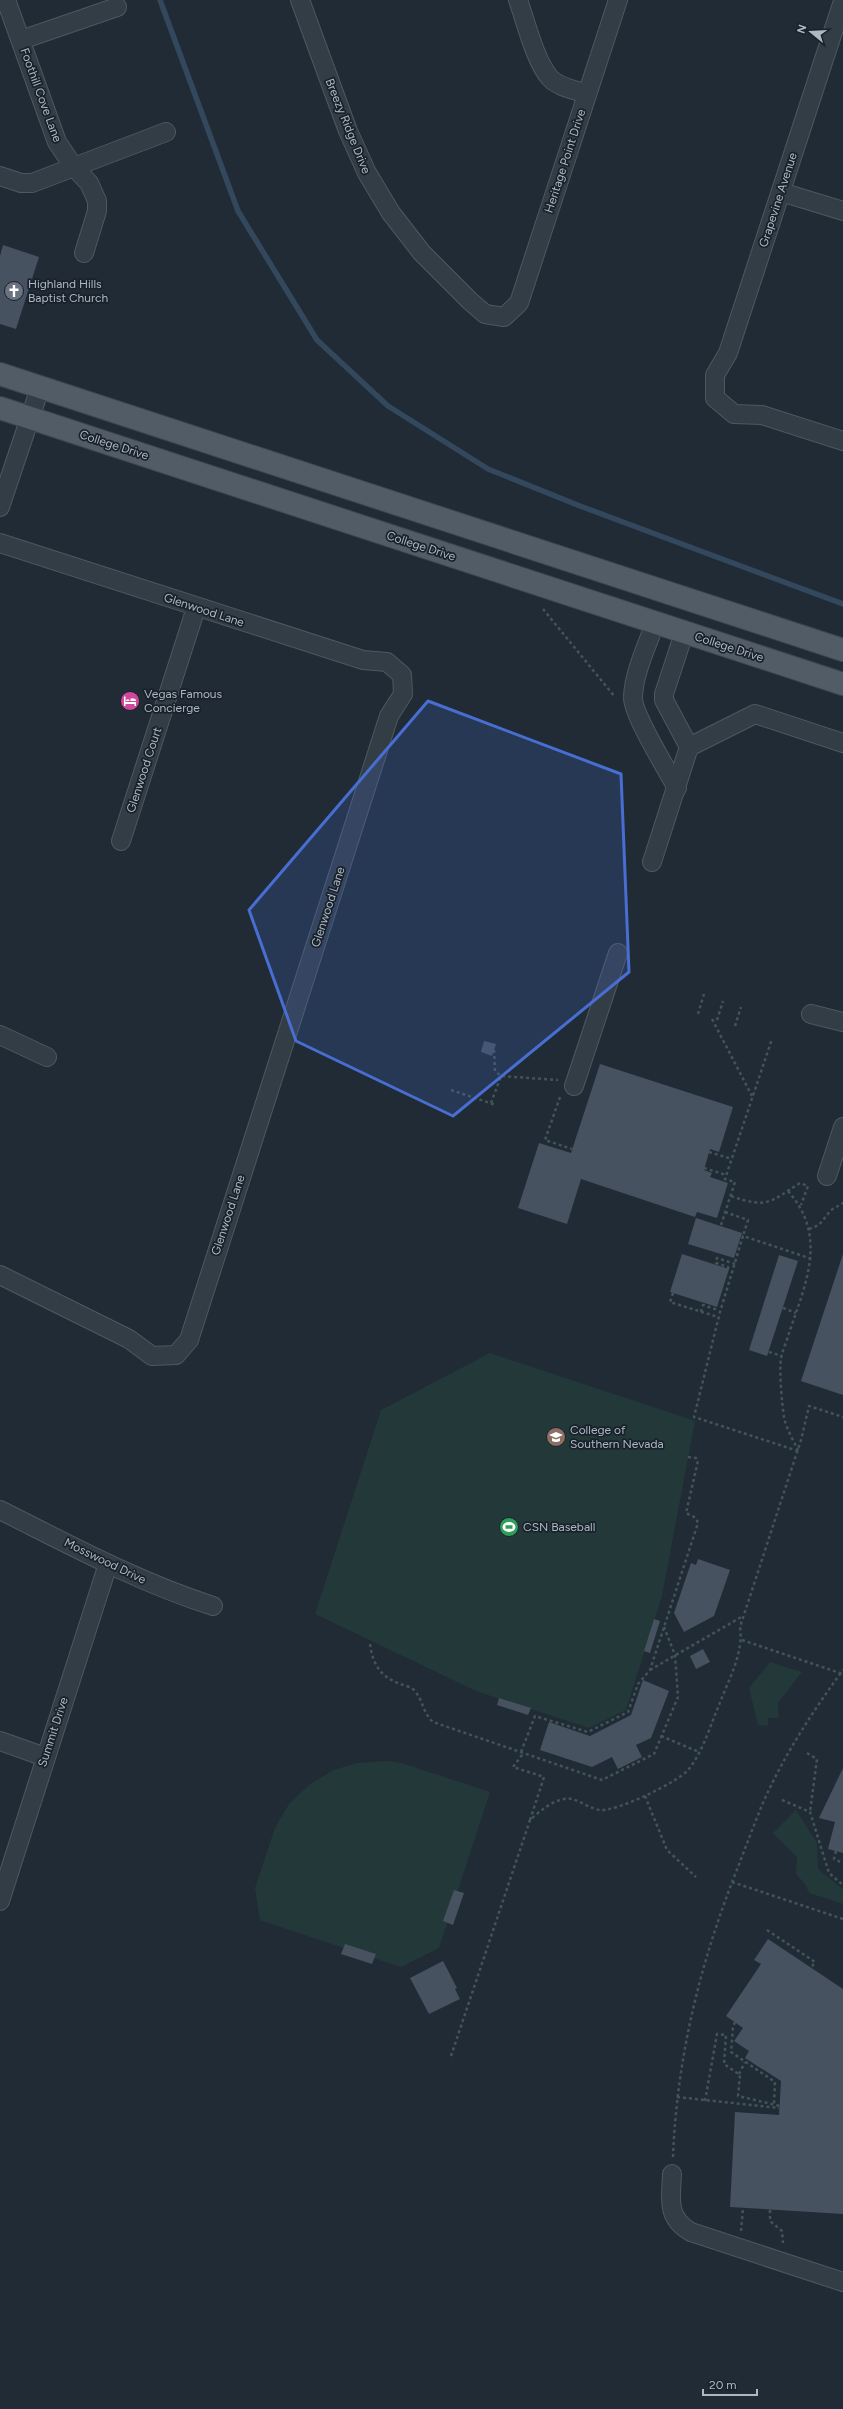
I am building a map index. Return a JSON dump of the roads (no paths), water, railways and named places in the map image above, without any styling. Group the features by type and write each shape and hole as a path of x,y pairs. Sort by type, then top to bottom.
{"main road":[{"path":"0,374 843,650"},
{"name":"College Drive","path":"0,408 843,684"},
{"path":"655,623 666,591"},
{"path":"684,633 694,600"}],"street":[{"name":"Foothill Cove Lane","path":"6,0 57,142 73,166 89,184 97,201 97,211 84,253"},
{"name":"Breezy Ridge Drive","path":"300,0 348,131 367,173 391,213 422,253 470,301 485,314 504,317"},
{"path":"518,0 541,64 550,78 568,88 587,94"},
{"name":"Heritage Point Drive","path":"504,317 519,303 618,0"},
{"name":"Grapevine Avenue","path":"843,2 728,353 715,375 715,398 734,414 762,416 843,442"},
{"path":"21,40 117,7"},
{"path":"0,176 21,183 32,183 73,166 166,132"},
{"path":"781,192 843,212"},
{"path":"0,507 40,388"},
{"name":"Glenwood Lane","path":"0,543 196,608 363,660 387,662 402,675 403,694 389,716 189,1340 176,1355 152,1356 129,1339 0,1275"},
{"name":"Glenwood Court","path":"122,841 196,608"},
{"path":"655,623 636,680 632,698 643,726 677,788"},
{"path":"652,862 689,747 664,700 664,694 684,633"},
{"path":"689,747 755,714 843,743"},
{"path":"565,1086 618,954"},
{"path":"811,1014 843,1022"},
{"path":"0,1035 47,1057"},
{"path":"827,1176 843,1127"},
{"name":"Mosswood Drive","path":"0,1510 108,1564 177,1595 213,1606"},
{"name":"Summit Drive","path":"0,1901 108,1564"},
{"path":"0,1741 45,1757"},
{"path":"672,2174 671,2203 673,2216 681,2226 691,2232 843,2282"}],"waterway":[{"path":"160,0 238,211 317,340 388,406 488,469 580,506 843,604"}],"place":[{"name":"Highland Hills Baptist Church","path":"14,291"},
{"name":"Vegas Famous Concierge","path":"130,701"},
{"name":"College of Southern Nevada","path":"556,1437"},
{"name":"CSN Baseball","path":"509,1527"}]}
